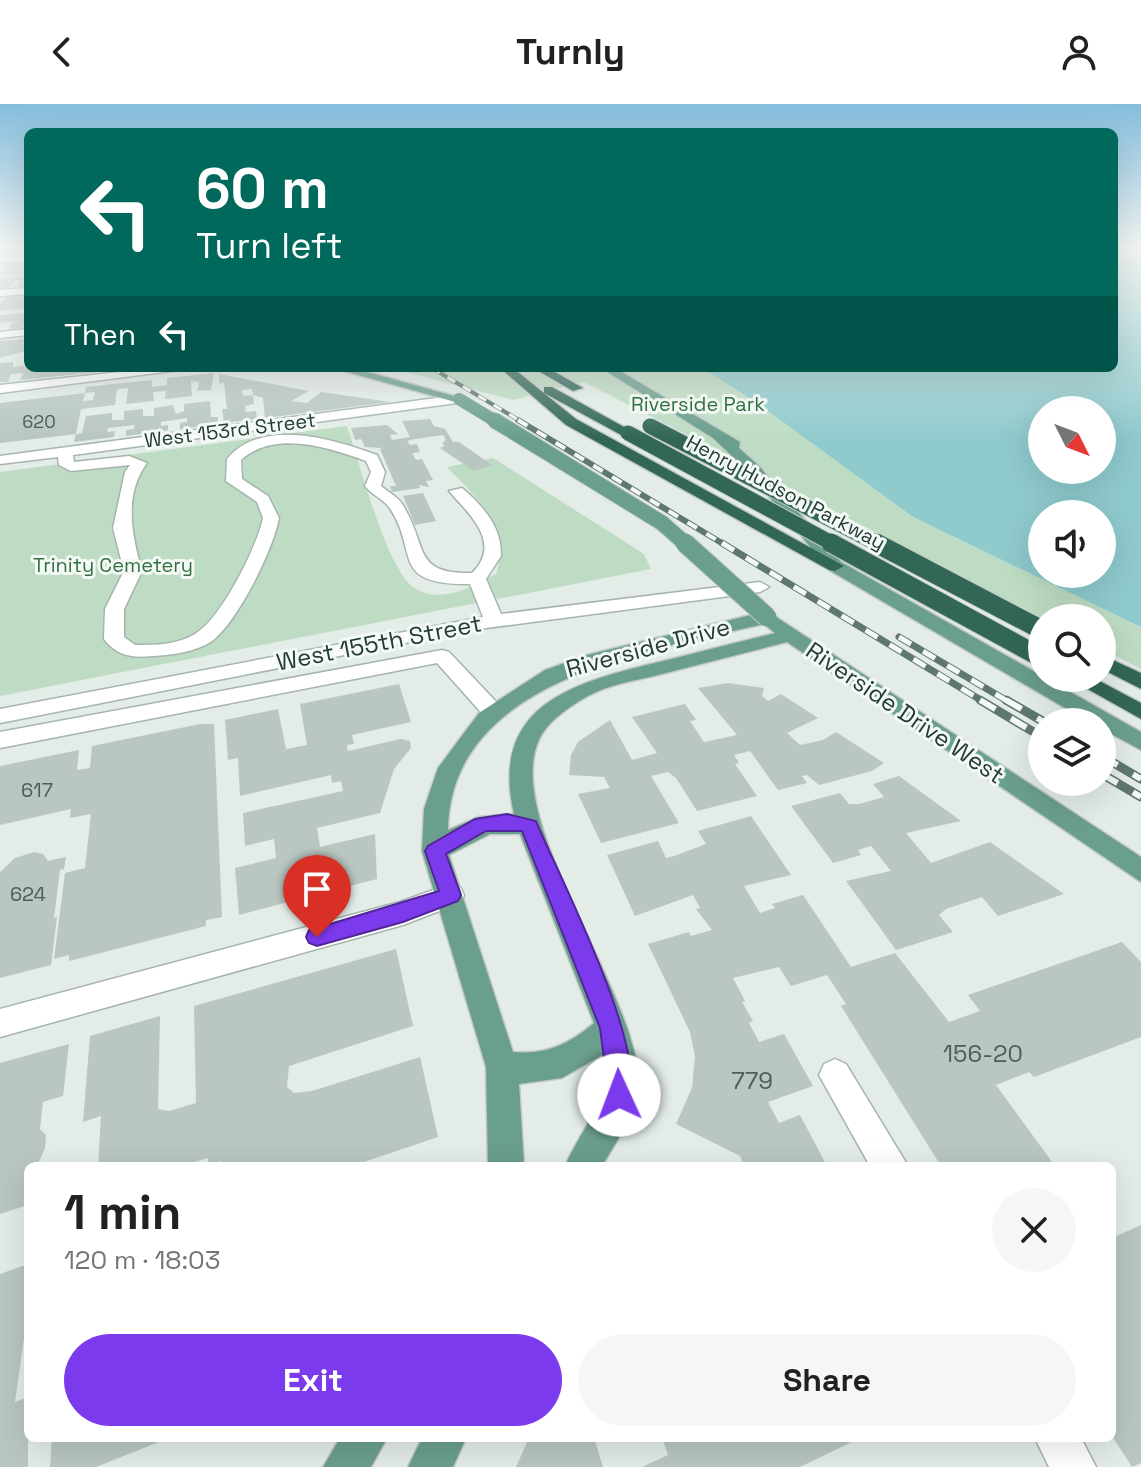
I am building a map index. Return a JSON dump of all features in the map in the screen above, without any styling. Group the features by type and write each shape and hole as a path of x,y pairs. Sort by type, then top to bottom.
{"highway":[{"path":"512,372 571,422 835,566"},
{"name":"Henry Hudson Parkway","path":"516,372 638,426 1028,623"},
{"path":"547,372 595,397"},
{"name":"Henry Hudson Parkway","path":"638,426 1028,650"},
{"path":"1116,669 1141,682"},
{"path":"1104,692 1141,712"}],"main road":[{"name":"Riverside Drive","path":"355,372 459,399 662,523 789,635"},
{"path":"613,372 767,467 853,570 875,589"},
{"path":"720,438 754,469 835,566 1141,742"},
{"name":"Riverside Drive","path":"506,1162 502,1067 435,851 436,809 450,768 473,733 494,713 552,675 594,659 660,641 767,617"},
{"name":"Riverside Drive","path":"585,1162 619,1095 622,1078 612,1028 529,826 520,767 529,736 553,710 593,686 789,635"},
{"name":"Riverside Drive West","path":"789,635 1141,871"},
{"path":"435,851 482,824 507,821 529,826"},
{"path":"502,1067 533,1071 564,1064 612,1028"},
{"path":"345,1467 363,1442"},
{"path":"430,1467 443,1442"}],"street":[{"path":"0,335 24,332"},
{"path":"0,389 153,372"},
{"name":"West 153rd Street","path":"0,460 459,399"},
{"path":"67,452 64,462 71,467 129,460 140,463 132,472 121,528 133,571 114,603 112,614 114,639 130,651 187,644 211,632 270,533 269,507 263,498 234,481 234,459 245,448 273,439 291,438 372,458 378,472 373,486 395,503 407,541 423,569 442,578 477,578 491,565 494,554 484,515 457,491"},
{"path":"477,578 494,621"},
{"name":"West 155th Street","path":"0,716 494,621 760,587"},
{"name":"West 155th Street","path":"0,740 442,656 494,713"},
{"path":"0,1023 403,913 450,895"},
{"path":"835,1075 888,1162"},
{"path":"1058,1442 1074,1467"}],"green space":[{"name":"Riverside Park","path":"405,372 708,372 757,403 913,517 1028,572 1028,588 1060,588 1093,604 1028,604 1028,611 584,382 513,400"},
{"name":"Trinity Cemetery","path":"347,426 374,512 393,558 403,576 423,592 433,595 456,592 496,574 500,557 495,527 480,502 447,467 493,458 644,554 651,569 0,696 0,472"},
{"name":"Riverside Park","path":"1116,615 1141,627 1141,669 1116,656"}],"water":[{"path":"1118,311 1141,311 1141,627 1116,615 1116,604 1093,604 1060,588 1116,588 1116,500 1028,500 1028,572 913,517 757,403 708,372 1118,372"}],"building":[{"path":"24,313 24,327 9,329 11,324 21,321 0,323 0,315"},
{"path":"24,339 24,351 0,358 0,341"},
{"path":"13,362 13,367 24,366 24,372 98,372 20,380 23,373 11,374 8,382 0,382 0,363"},
{"path":"214,373 211,390 197,391 199,382 191,381 192,396 165,399 166,391 153,392 154,401 126,404 128,388 117,389 115,405 81,409 76,434 0,443 0,403 85,393 86,387 152,380 152,387 167,385 167,378","holes":["95,392 93,400 83,401 85,393"]},
{"path":"219,374 309,391 291,401 307,403 321,392 390,402 265,418 263,398 253,395 254,404 245,406 246,412 256,411 257,419 224,423 222,409 227,409 224,383 219,384","holes":["252,389 253,395 243,396 242,390"]},
{"path":"210,401 211,417 218,417 218,424 180,429 180,423 187,422 187,418 161,422 161,426 168,425 168,430 126,436 126,430 134,429 135,425 108,428 107,432 115,431 114,437 74,442 76,434 82,433 86,416 112,413 112,420 124,420 124,411 143,409 143,416 154,416 154,408 173,405 176,414 184,411 184,404"},
{"path":"430,419 434,426 445,429 453,442 459,442 492,465 474,471 440,448 445,446 442,443 446,440 443,435 407,441 410,445 417,444 420,452 412,453 416,460 422,459 433,480 426,481 429,487 419,485 420,488 392,492 390,486 396,486 382,448 365,447 361,439 355,440 351,428 387,425 398,434 390,435 392,440 410,437 402,421"},
{"path":"423,493 436,521 415,525 403,496"},
{"path":"728,683 764,688 762,696 768,701 781,694 818,718 787,733 800,745 823,740 836,732 884,763 872,771 819,785 807,775 802,776 807,783 778,790 750,751 734,755 739,763 735,764 757,796 697,811 676,778 668,772 651,776 679,823 601,843 578,794 610,788 604,777 569,775 571,755 578,742 610,720 632,760 657,753 632,717 685,704 696,720 690,721 704,742 737,735 698,688"},
{"path":"399,684 411,722 352,735 354,744 347,745 348,751 401,739 410,741 411,748 394,769 380,813 317,828 320,847 375,834 377,879 239,915 235,868 276,858 274,839 245,846 243,813 343,791 341,781 332,783 331,775 240,796 238,758 228,760 225,720 278,709 286,749 307,745 300,704"},
{"path":"200,724 214,724 222,917 206,920 206,926 69,961 69,955 54,959 65,873 85,868 91,814 70,818 71,809 0,825 0,766 79,750 77,770 90,768 92,746"},
{"path":"899,776 961,821 906,833 931,863 990,842 1064,894 998,916 982,897 946,909 939,915 953,932 896,950 846,881 891,871 871,846 858,850 861,855 833,863 791,806 840,793 849,804 859,804 884,797 873,784"},
{"path":"751,816 791,875 744,886 760,913 775,908 772,904 803,895 851,967 895,953 949,1022 980,1011 968,995 1122,942 1141,962 1141,1037 1034,1077 1029,1072 996,1085 1052,1162 938,1162 841,1006 846,1004 827,975 791,986 779,967 733,978 745,1001 742,1002 753,1021 749,1023 759,1042 784,1034 813,1086 768,1102 779,1123 800,1115 825,1162 742,1162 740,1156 676,1124 692,1088 695,1056 690,1032 648,944 689,932 691,936 712,930 696,909 700,908 693,895 635,916 607,855 658,841 666,858 674,856 706,844 698,831"},
{"path":"34,852 43,854 48,861 66,857 64,869 60,870 51,965 0,978 0,872 15,858"},
{"path":"396,949 413,1026 289,1066 287,1087 294,1093 312,1091 420,1057 438,1137 364,1162 208,1162 208,1158 194,1162 98,1162 101,1116 83,1122 90,1036 160,1016 158,1109 169,1111 196,1103 194,1006"},
{"path":"69,1044 63,1096 43,1102 40,1129 46,1135 45,1148 39,1162 24,1162 24,1206 0,1214 0,1063"},
{"path":"1141,1225 1141,1463 1132,1467 1116,1442 1116,1236"},
{"path":"24,1265 24,1338 15,1402 24,1399 24,1442 28,1442 28,1467 0,1467 0,1274"},
{"path":"52,1442 159,1442 96,1467 50,1467"},
{"path":"527,1442 595,1442 603,1467 516,1467"},
{"path":"663,1442 852,1442 800,1467 642,1467 668,1455"}],"railway":[{"path":"439,372 522,422"},
{"path":"518,420 725,545"},
{"path":"722,543 984,702"},
{"path":"899,637 1009,702"},
{"path":"980,700 1028,729"},
{"path":"1006,700 1028,713"},
{"path":"1116,764 1141,779"},
{"path":"1116,782 1141,797"}],"route":[{"path":"317,937 403,913 450,895 435,851 469,828 494,821 529,826 612,1028 622,1078 619,1095"}]}
